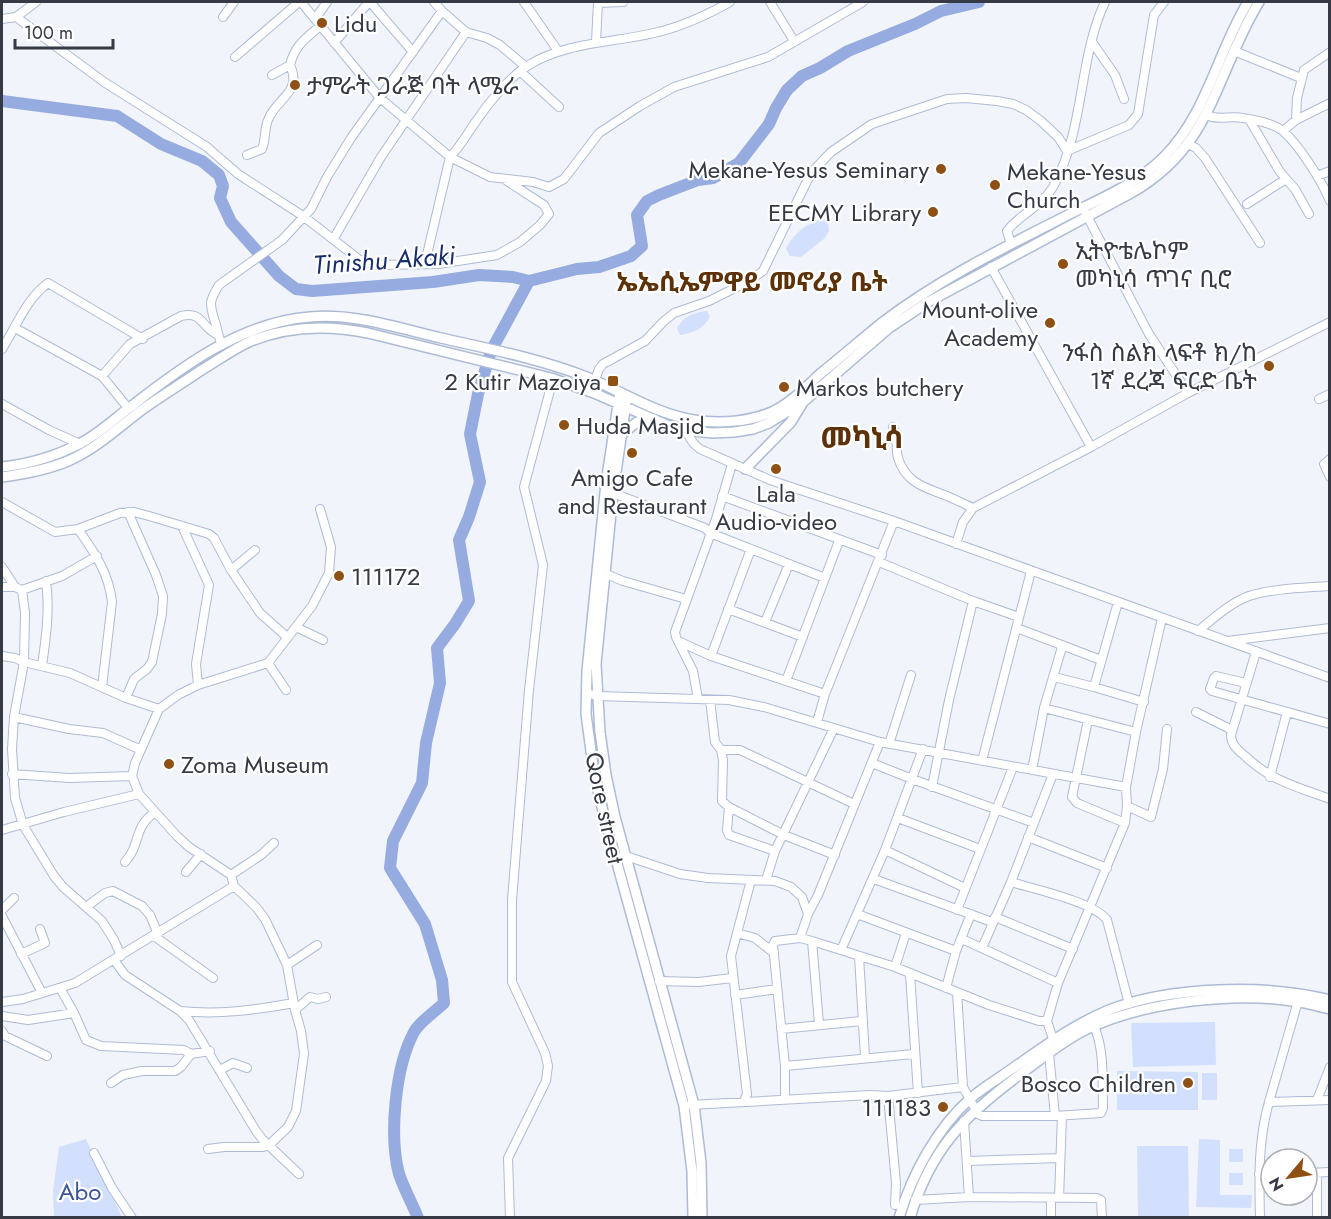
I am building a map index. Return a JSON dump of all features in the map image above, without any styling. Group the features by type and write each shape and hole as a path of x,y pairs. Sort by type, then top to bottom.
{"main road":[{"path":"2,477 69,461 94,447 143,409 200,371 251,342 269,336 318,327 346,328 514,368 603,397 650,418 685,430 712,433 734,432 753,429 769,423 803,402 889,328 928,302 1085,212 1141,175 1166,154 1184,133 1199,108 1231,33 1248,2"},
{"path":"2,467 48,458 80,444 98,433 163,382 222,345 259,327 312,317 363,320 516,354 595,380 667,413 689,419 710,422 734,421 775,411 883,322 925,293 1011,244 1152,180 1174,161 1206,115 1234,51 1259,2"},
{"name":"Qore street","path":"624,393 596,664 592,694 586,714 594,773 614,856 689,1106 693,1218"},
{"path":"603,397 613,407 615,426"},
{"path":"745,469 791,422 803,402"},
{"name":"Qore street","path":"622,405 615,426 606,483 592,613 592,694 606,775 659,981 701,1163 702,1218"},
{"path":"620,439 623,431 637,422 650,418"},
{"path":"900,1218 903,1204 924,1159 937,1137 970,1099 1078,1025 1129,1004 1184,994 1242,990 1326,1004"},
{"path":"910,1218 915,1200 928,1172 942,1148 964,1121 976,1109 1049,1053 1094,1026 1140,1011 1185,1002 1243,998 1326,1004"}],"street":[{"path":"2,19 16,17 36,2"},
{"path":"223,17 234,2"},
{"path":"235,57 300,2 380,98 450,157 490,177 533,182 549,187 559,183 583,157 599,133 640,106 674,87 768,57 863,2"},
{"path":"315,19 327,2"},
{"path":"334,43 369,2 413,52"},
{"path":"434,2 466,32 487,38 500,45 559,107"},
{"path":"524,2 558,51"},
{"path":"596,42 598,2 623,2"},
{"path":"425,263 450,157 495,96 523,69 558,51 657,32 706,15 730,2"},
{"path":"770,2 794,41"},
{"path":"1011,244 1007,231 1051,190 1059,176 1092,42 1105,2"},
{"path":"1067,151 1129,125 1138,114 1154,15 1164,2"},
{"path":"216,334 216,324 210,309 212,296 219,285 282,240 311,210 327,177 351,138 442,11"},
{"path":"16,17 87,70 207,147 238,174 303,216 361,261 376,265 454,263 496,255 520,242 549,214 544,205 503,179"},
{"path":"247,155 262,149 268,118 294,85 295,76 290,65 293,52 320,26"},
{"path":"334,238 381,157 466,32"},
{"path":"1092,42 1115,75 1124,99"},
{"path":"1234,51 1301,78"},
{"path":"1296,120 1304,70 1329,52"},
{"path":"272,75 290,65"},
{"path":"595,380 603,364 645,341 674,313 727,293 763,271 811,173 831,152 872,124 947,99 997,101 1013,104 1026,110 1058,137 1067,151"},
{"path":"1283,131 1296,120 1329,103"},
{"path":"1206,115 1215,119 1238,117 1249,119 1283,131 1317,176 1329,201"},
{"path":"1249,119 1280,172 1295,189 1309,214"},
{"path":"1188,144 1196,148 1205,158 1260,243"},
{"path":"1317,176 1329,171"},
{"path":"1247,204 1286,179"},
{"path":"1085,212 1145,326 1188,393"},
{"path":"991,267 1091,447"},
{"path":"2,349 18,320 48,283 143,339"},
{"path":"102,376 130,344 143,339 181,316 189,314 198,316 216,334 222,345"},
{"path":"956,544 963,522 973,508 1091,447 1188,393 1329,322"},
{"path":"15,328 102,376 128,408"},
{"path":"510,1218 508,1158 546,1081 549,1066 512,982 512,900 529,690 543,565 524,487 553,379"},
{"path":"1319,399 1329,394"},
{"path":"2,404 80,444"},
{"path":"893,427 898,442 898,457 909,478 926,489 973,508"},
{"path":"685,430 700,449 745,469 1329,677"},
{"path":"1329,459 1324,464 1329,477"},
{"path":"698,699 693,671 675,632 732,464"},
{"path":"613,493 825,578"},
{"path":"722,496 881,558 973,601 1019,617"},
{"path":"2,502 56,532 78,528 128,512 209,534 214,538 231,570 260,613 287,637"},
{"path":"208,1149 269,1145 288,1127 296,1111 304,1054 287,965 265,919 234,886 231,875 177,836 139,794 132,776 139,749 159,709 178,694 198,685 268,663 312,606 329,573 331,547 320,508"},
{"path":"126,698 134,679 152,662 162,614 163,596 128,512"},
{"path":"817,722 825,694 894,521"},
{"path":"182,526 209,585 196,664 198,685"},
{"path":"78,528 97,556 106,576 112,602 102,687"},
{"path":"786,681 839,541"},
{"path":"711,656 751,549"},
{"path":"231,570 255,550"},
{"path":"2,587 19,588 62,576 97,556"},
{"path":"765,622 789,564"},
{"path":"2,567 19,588 25,613 24,662 14,717 12,749 15,798 22,825 63,887 102,921 125,975 180,1011 189,1020 210,1051 256,1131 299,1174"},
{"path":"982,761 1031,572"},
{"path":"606,574 686,600"},
{"path":"42,666 47,635 46,581"},
{"path":"1198,631 1225,608 1247,597 1259,593 1329,586"},
{"path":"932,787 949,699 973,601"},
{"path":"1094,687 1118,602"},
{"path":"728,609 803,637"},
{"path":"1053,1040 1047,1021 1058,983 1125,823 1126,787 1162,618"},
{"path":"296,627 324,640"},
{"path":"1017,628 1101,660"},
{"path":"1227,641 1329,628"},
{"path":"678,641 711,656 825,694"},
{"path":"1032,770 1044,708 1062,647"},
{"path":"1256,652 1232,730 1233,746 1270,777 1329,799"},
{"path":"2,656 70,673 126,698 159,709"},
{"path":"268,663 286,690"},
{"path":"800,938 854,804 872,763 884,743 910,675"},
{"path":"1246,683 1216,676 1210,689 1329,724"},
{"path":"1054,677 1144,702"},
{"path":"592,694 729,700 764,707 884,743 1126,787"},
{"path":"710,700 716,742 721,750 722,801 729,807 784,835 835,855"},
{"path":"1044,708 1136,732"},
{"path":"1196,712 1232,730"},
{"path":"1270,777 1287,712"},
{"path":"14,717 69,729 103,733 139,749"},
{"path":"1089,720 1072,796 1077,803 1125,823"},
{"path":"766,880 775,851 834,728"},
{"path":"1127,806 1151,817 1163,769 1167,729"},
{"path":"2,747 12,749"},
{"path":"841,950 874,879 923,749"},
{"path":"721,750 740,750 854,804"},
{"path":"872,763 1034,823"},
{"path":"957,910 1013,767"},
{"path":"12,774 69,778 132,776"},
{"path":"982,948 1011,882 1053,774"},
{"path":"2,830 139,794"},
{"path":"729,807 727,830 729,835 775,851"},
{"path":"124,862 134,850 144,820 155,812"},
{"path":"898,818 980,849"},
{"path":"1028,837 1107,868"},
{"path":"231,875 261,855 274,843"},
{"path":"885,850 965,888"},
{"path":"186,872 201,854"},
{"path":"614,856 625,855 680,874 775,881 790,887 802,897 808,914"},
{"path":"874,879 1073,949"},
{"path":"744,1101 747,1094 731,956 751,880"},
{"path":"1011,882 1099,911 1107,920 1129,1004"},
{"path":"2,1002 23,999 75,983 234,886"},
{"path":"87,907 105,893 113,891 142,906 150,915 156,935 213,978"},
{"path":"2,910 14,898"},
{"path":"857,914 956,951"},
{"path":"946,988 956,951 963,939 971,914"},
{"path":"2,916 42,993"},
{"path":"21,954 45,943 40,929"},
{"path":"737,933 755,938 774,953"},
{"path":"896,968 906,933"},
{"path":"785,1099 785,1065 773,945 775,941 800,938 812,941 896,968 1039,1021 1047,1021"},
{"path":"963,939 1058,983"},
{"path":"812,941 819,1024"},
{"path":"287,965 317,945"},
{"path":"859,956 865,1057"},
{"path":"910,974 918,1093"},
{"path":"659,981 699,982 732,978"},
{"path":"60,988 86,1040 101,1046 184,1050 191,1054 210,1051"},
{"path":"735,995 777,989"},
{"path":"957,992 963,1087 982,1116 1058,1116 1101,1113 1100,1049 1099,1038 1094,1026"},
{"path":"180,1011 210,1014 249,1011 294,1006 310,997 318,999 326,997"},
{"path":"1261,1147 1269,1102 1298,1002"},
{"path":"2,1016 28,1020 74,1013"},
{"path":"781,1029 862,1021"},
{"path":"2,1032 4,1036 47,1056"},
{"path":"1049,1053 1058,1116 1060,1158 1051,1218"},
{"path":"111,1083 123,1075 142,1071 175,1071 191,1054"},
{"path":"785,1065 914,1054"},
{"path":"220,1070 233,1063 247,1068"},
{"path":"1317,1100 1329,1067"},
{"path":"689,1106 744,1101 888,1096 963,1087"},
{"path":"888,1096 896,1183 894,1206"},
{"path":"1269,1102 1329,1100"},
{"path":"964,1121 969,1197"},
{"path":"94,1153 112,1188 132,1218"},
{"path":"968,1161 1060,1158"},
{"path":"915,1200 969,1197 1097,1198 1101,1200 1102,1218"}],"green space":[{"path":"819,220 828,221 829,231 825,238 801,257 790,256 786,249 795,235"},
{"path":"707,311 710,317 704,325 693,332 680,335 677,328 682,321 693,314"},
{"path":"1215,1022 1216,1065 1133,1067 1131,1023"},
{"path":"1117,1071 1198,1072 1198,1110 1117,1110"},
{"path":"1202,1073 1217,1073 1217,1100 1202,1100"},
{"name":"Abo","path":"86,1139 122,1217 54,1218 53,1191 59,1147"},
{"path":"1199,1139 1220,1140 1220,1195 1252,1195 1251,1208 1196,1207"},
{"path":"1137,1146 1188,1146 1189,1217 1138,1217"},
{"path":"1229,1149 1243,1149 1243,1162 1229,1162"},
{"path":"1229,1173 1243,1173 1243,1185 1229,1185"}],"waterway":[{"name":"Tinishu Akaki","path":"2,101 117,116 161,144 202,161 219,175 223,186 220,198 231,222 279,276 296,289 312,291 433,282 479,275 513,277 529,281 577,269 599,267 631,256 642,246 637,215 647,201 698,180 713,178 739,163 769,124 787,90 802,76 848,51 941,11 979,2"},
{"path":"418,1218 401,1180 396,1158 394,1122 398,1082 407,1047 414,1032 444,1003 442,980 425,924 390,868 393,841 422,783 426,743 440,683 437,648 469,601 459,540 480,482 470,434 478,394 491,351 529,281"}],"place":[{"name":"Lidu","path":"322,23"},
{"name":"ታምራት ጋራጅ ባት ላሜራ","path":"295,85"},
{"name":"Mekane-Yesus Seminary","path":"941,169"},
{"name":"Mekane-Yesus Church","path":"995,185"},
{"name":"EECMY Library","path":"933,212"},
{"name":"ኢትዮቴሌኮም መካኒሳ ጥገና ቢሮ","path":"1063,264"},
{"name":"Mount-olive Academy","path":"1050,323"},
{"name":"ንፋስ ስልክ ላፍቶ ክ/ከ 1ኛ ደረጃ ፍርድ ቤት","path":"1269,366"},
{"name":"2 Kutir Mazoiya","path":"613,381"},
{"name":"Markos butchery","path":"784,387"},
{"name":"Huda Masjid","path":"564,425"},
{"name":"Amigo Cafe and Restaurant","path":"632,453"},
{"name":"Lala Audio-video","path":"776,469"},
{"name":"111172","path":"339,576"},
{"name":"Zoma Museum","path":"169,764"},
{"name":"Bosco Children","path":"1188,1083"},
{"name":"111183","path":"943,1107"}],"district":[{"name":"ኤኤሲኤምዋይ መኖሪያ ቤት","path":"752,282"},
{"name":"መካኒሳ","path":"862,437"}]}
